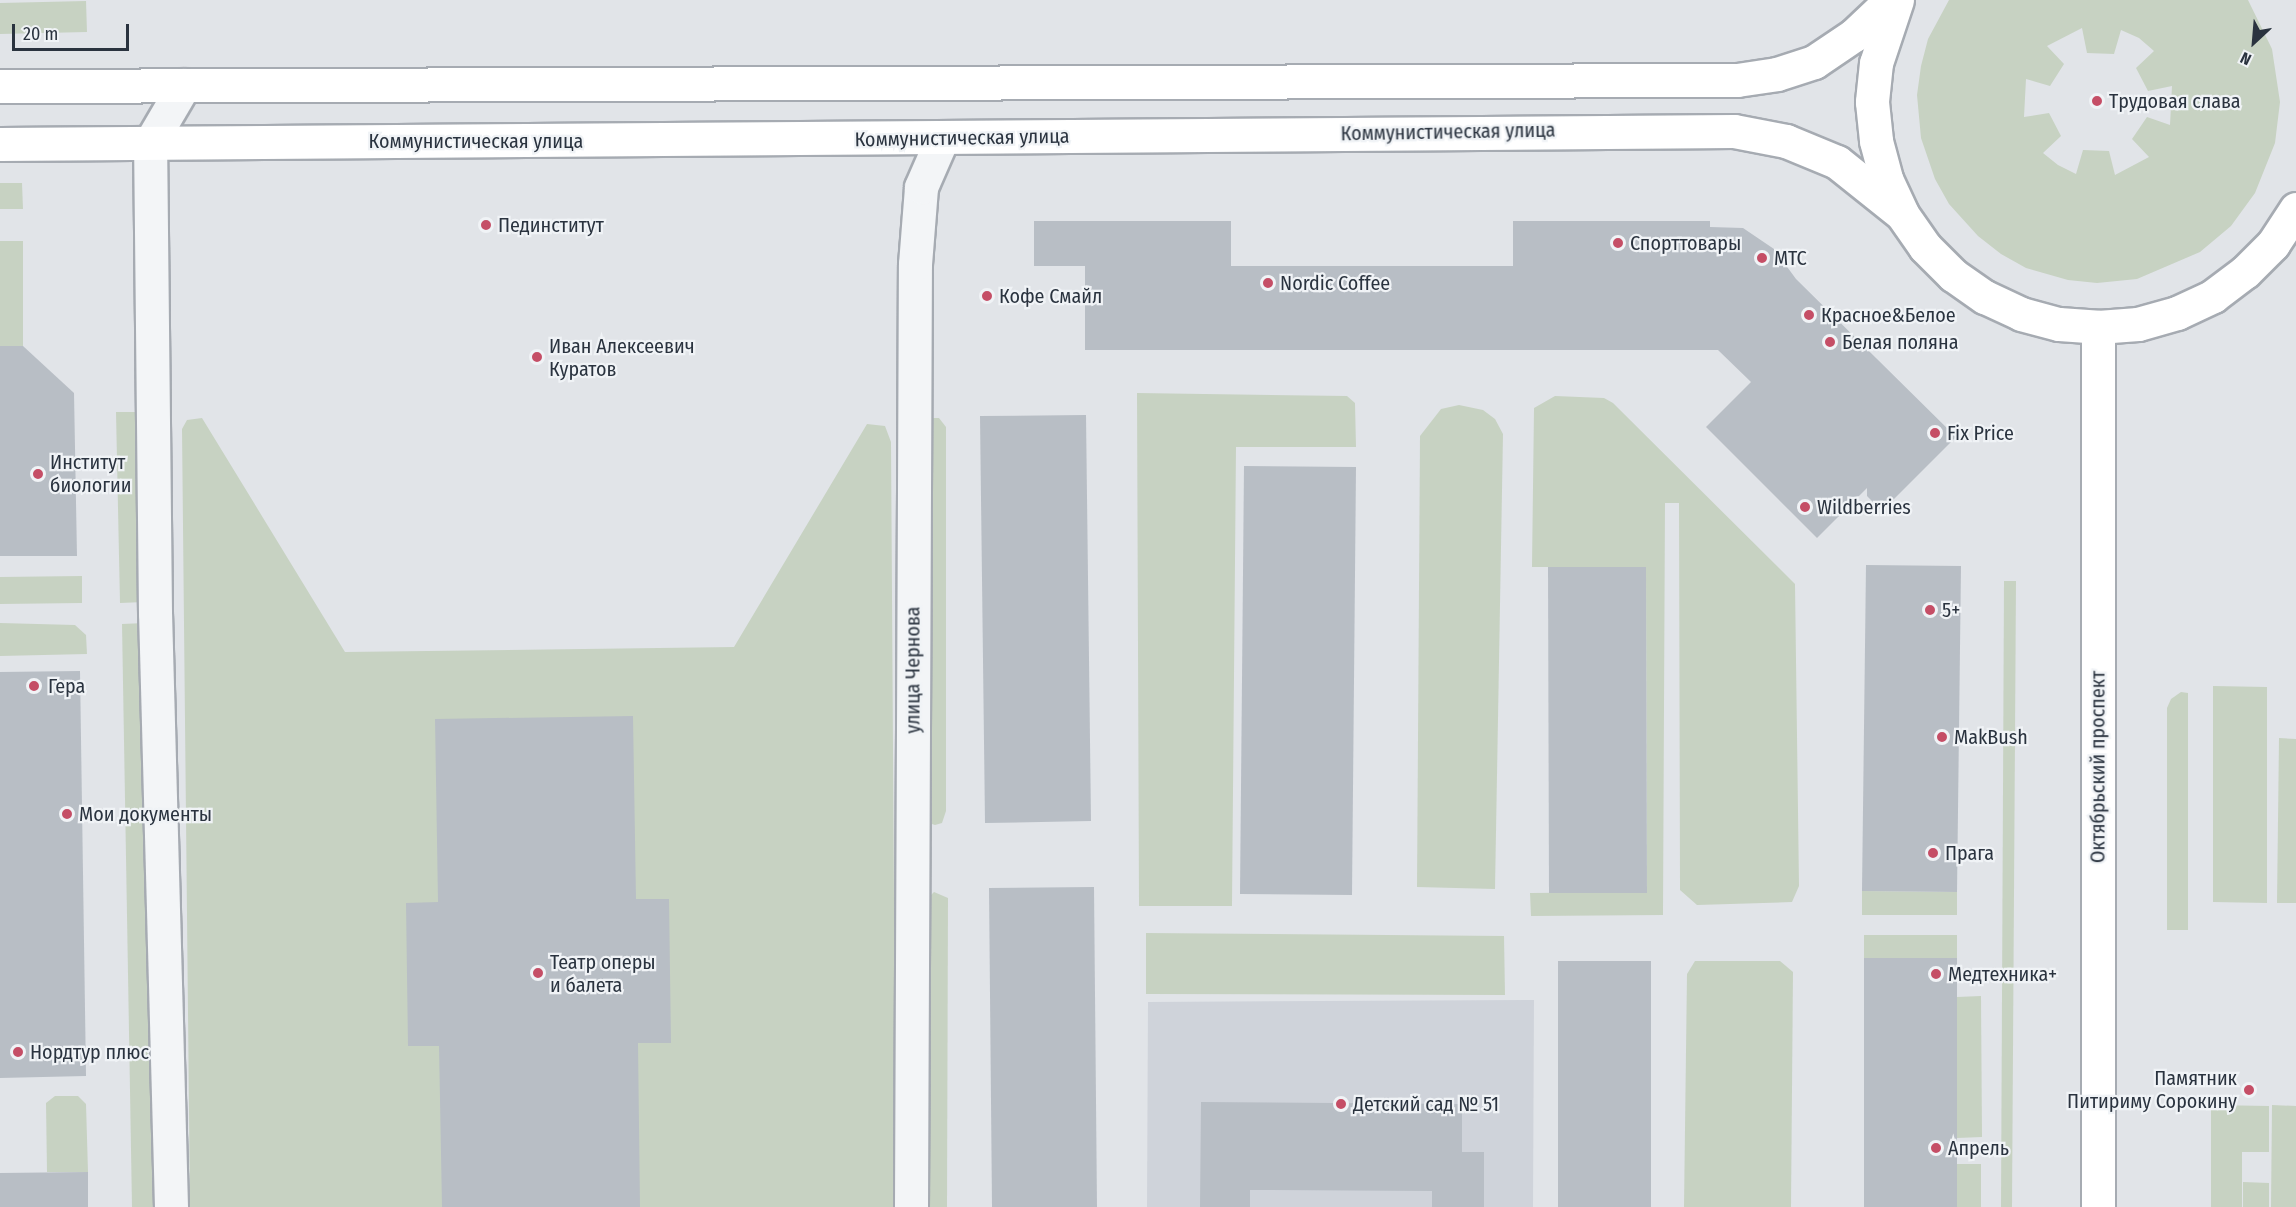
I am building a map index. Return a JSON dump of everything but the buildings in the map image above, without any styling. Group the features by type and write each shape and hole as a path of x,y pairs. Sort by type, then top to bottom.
{"main road":[{"path":"0,86 1737,80 1777,74 1814,62 1854,35 1891,0"},
{"path":"1897,0 1876,63 1872,102 1883,170 1902,214 1925,247 1953,275 1985,297 2049,321 2098,327 2138,324 2177,313 2213,296 2266,251 2296,209"},
{"name":"Коммунистическая улица","path":"0,144 942,139 1734,131 1786,141 1837,162 1902,214"},
{"name":"Октябрьский проспект","path":"2098,327 2098,1207"}],"street":[{"path":"171,1207 155,613 150,143 184,85"},
{"name":"улица Чернова","path":"911,1207 915,254 921,187 942,139"}],"shaded area":[{"name":"Детский сад № 51","path":"1534,1000 1533,1207 1147,1207 1148,1002"}],"green space":[{"path":"1949,0 2248,0 2272,49 2280,102 2275,143 2255,193 2231,226 2200,252 2137,279 2097,283 2068,280 2026,268 2001,254 1978,236 1949,204 1935,179 1921,138 1917,95 1928,39","holes":["2082,28 2087,53 2114,54 2121,30 2139,38 2154,51 2136,68 2148,91 2172,86 2170,125 2147,117 2132,139 2149,157 2115,175 2109,151 2083,150 2076,174 2058,165 2043,153 2061,136 2049,113 2024,117 2026,79 2050,86 2064,64 2047,46"]},
{"path":"86,1 87,32 0,34 0,3"},
{"path":"0,183 22,183 23,209 0,209"},
{"path":"0,241 23,241 23,346 0,347"},
{"path":"1137,393 1347,396 1355,403 1356,447 1236,447 1232,906 1139,906"},
{"path":"1555,396 1604,398 1613,403 1795,584 1799,886 1792,902 1697,905 1680,890 1679,503 1665,503 1663,915 1531,916 1530,893 1647,892 1646,567 1532,567 1534,408"},
{"path":"1459,405 1483,410 1495,419 1503,434 1495,889 1417,887 1420,436 1441,409"},
{"path":"116,412 139,412 144,602 120,603"},
{"path":"202,418 345,652 734,647 867,424 885,426 891,442 896,1207 190,1207 182,429 187,420"},
{"path":"931,418 939,418 946,427 946,811 942,823 935,825 929,823 926,422"},
{"path":"82,576 82,603 0,604 0,577"},
{"path":"2004,581 2016,581 2012,1207 2001,1207"},
{"path":"0,623 75,625 86,635 87,654 0,656"},
{"path":"145,623 156,1207 132,1207 122,624"},
{"path":"2213,686 2267,687 2267,903 2213,902"},
{"path":"2181,692 2188,693 2188,930 2167,930 2167,708 2171,699"},
{"path":"2279,738 2296,739 2296,903 2277,903"},
{"path":"1862,891 1957,892 1957,915 1862,915"},
{"path":"934,892 948,898 947,1207 926,1207 929,897"},
{"path":"1146,933 1504,936 1505,995 1146,994"},
{"path":"1864,935 1957,935 1957,958 1864,958"},
{"path":"1695,961 1780,961 1793,972 1791,1207 1684,1207 1687,974"},
{"path":"1981,996 1982,1137 1957,1138 1957,997"},
{"path":"55,1096 78,1096 86,1104 88,1172 47,1172 46,1103"},
{"path":"2211,1105 2269,1106 2269,1152 2242,1152 2242,1207 2211,1207"},
{"path":"2272,1105 2296,1106 2296,1207 2271,1207"},
{"path":"1957,1164 1981,1164 1981,1207 1957,1207"},
{"path":"2243,1182 2269,1183 2269,1207 2243,1207"}],"place":[{"name":"Трудовая слава","path":"2097,101"},
{"name":"Пединститут","path":"486,225"},
{"name":"Спорттовары","path":"1618,243"},
{"name":"МТС","path":"1762,258"},
{"name":"Nordic Coffee","path":"1268,283"},
{"name":"Кофе Смайл","path":"987,296"},
{"name":"Красное&Белое","path":"1809,315"},
{"name":"Белая поляна","path":"1830,342"},
{"name":"Иван Алексеевич Куратов","path":"537,357"},
{"name":"Fix Price","path":"1935,433"},
{"name":"Институт биологии","path":"38,474"},
{"name":"Wildberries","path":"1805,507"},
{"name":"5+","path":"1930,610"},
{"name":"Гера","path":"34,686"},
{"name":"MakBush","path":"1942,737"},
{"name":"Мои документы","path":"67,814"},
{"name":"Прага","path":"1933,853"},
{"name":"Театр оперы и балета","path":"538,973"},
{"name":"Медтехника+","path":"1936,974"},
{"name":"Нордтур плюс","path":"18,1052"},
{"name":"Памятник Питириму Сорокину","path":"2249,1090"},
{"name":"Детский сад № 51","path":"1341,1104"},
{"name":"Апрель","path":"1936,1148"}]}
